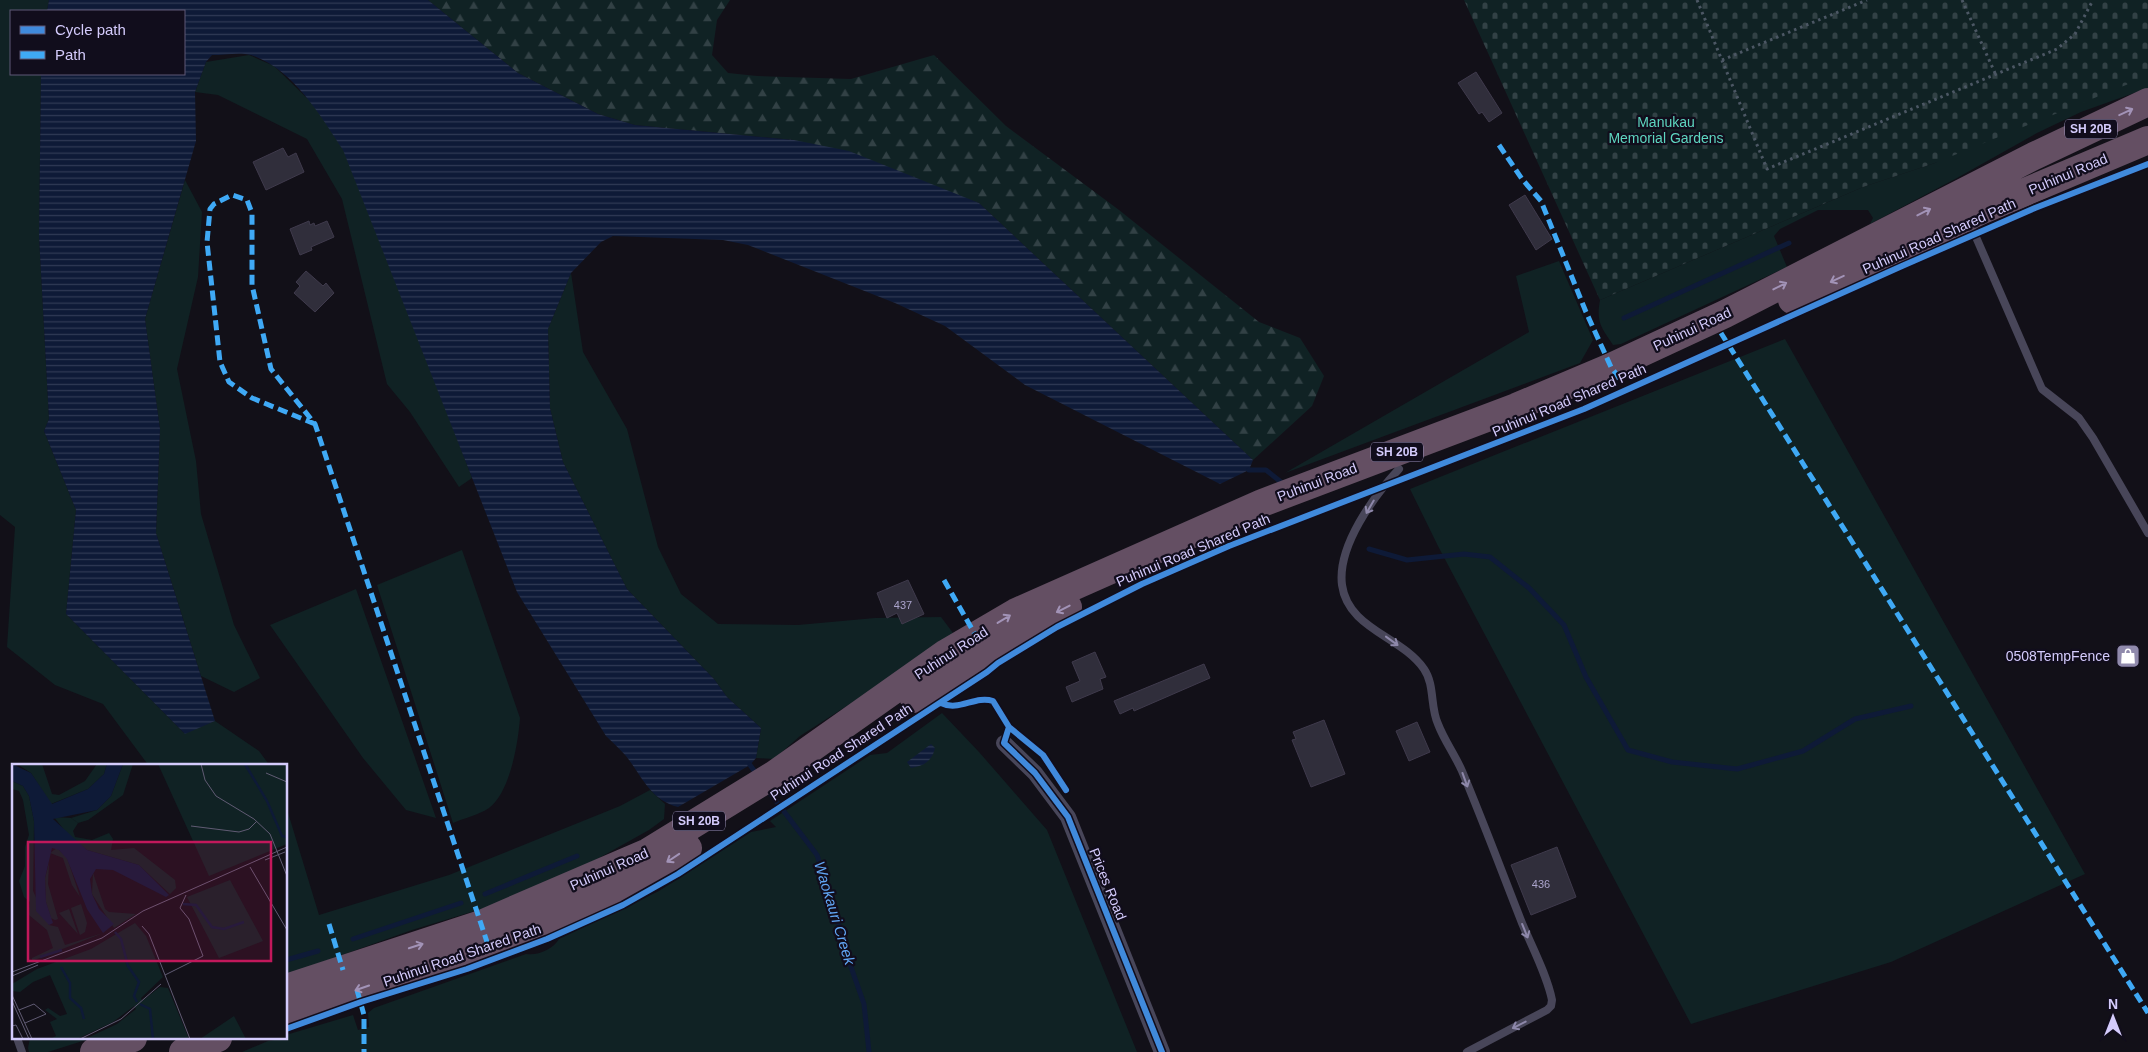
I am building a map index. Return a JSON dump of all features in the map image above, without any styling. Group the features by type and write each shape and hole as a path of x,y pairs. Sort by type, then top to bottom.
{"highway":[{"name":"Puhinui Road","path":"779,779 946,653 1016,612 1262,503 1516,407 1611,366 1725,314 2034,156 2148,102"},
{"name":"Puhinui Road","path":"288,1013 488,945 551,919 654,871 753,796 986,651 1046,618 1144,569 1399,469 1493,435 1730,329 1967,216 2148,140"},
{"name":"Puhinui Road","path":"288,987 472,927 554,894 648,852 753,796"},
{"path":"94,1052 127,1040"},
{"path":"183,1052 213,1040"}],"street":[{"name":"Prices Road","path":"1004,743 1035,773 1068,817 1162,1052"}],"lane":[{"path":"1967,216 2042,389 2079,418 2093,438 2148,533"},
{"path":"1399,469 1382,488 1351,539 1344,558 1341,574 1342,587 1348,604 1356,615 1415,659 1429,678 1436,721 1462,772 1552,1000 1551,1006 1547,1010 1467,1052"},
{"path":"17,1040 22,1052"}],"path":[{"path":"1697,0 1767,168 2057,49 2075,34 2094,0"},
{"path":"1722,60 1867,0"},
{"path":"1962,0 1995,73"}],"green space":[{"path":"0,0 49,0 47,10 10,10 10,75 41,75 39,236 49,419 44,431 76,510 66,614 184,733 215,721 259,751 269,764 148,764 103,704 55,685 7,647 15,527 0,515"},
{"path":"428,0 730,0 717,20 712,55 728,73 757,76 851,79 934,55 1006,126 1119,210 1259,322 1300,338 1324,376 1312,406 1253,460 979,203 794,140 635,125 598,114 518,73"},
{"name":"Manukau Memorial Gardens","path":"1464,0 2148,0 2148,76 1935,163 1863,187 1600,300"},
{"path":"2148,31 2148,88 2081,112 2037,133 1870,224 1873,218 1868,210 1818,210 1780,229 1774,236 1787,267 1621,344 1613,345 1600,324 1600,300 1863,187 1935,163"},
{"path":"249,55 274,66 311,102 346,144 472,478 459,487 410,412 387,384 342,199 307,139 218,95 195,92 206,62"},
{"path":"185,180 202,212 198,277 177,369 196,461 201,514 234,625 260,678 234,692 201,676 156,533 160,429 145,319"},
{"path":"1559,261 1593,340 1580,363 1285,473 1529,332 1516,276"},
{"path":"571,273 583,352 627,429 658,547 681,594 718,624 798,625 875,618 941,617 953,633 937,648 800,736 774,759 756,758 761,728 727,697 714,679 627,589 563,462 550,408 548,329"},
{"path":"1785,339 2085,874 1891,962 1691,1024 1438,546 1410,489"},
{"path":"462,550 520,718 512,767 496,801 489,808 476,815 453,823 377,585"},
{"path":"356,589 436,818 406,810 363,758 270,625"},
{"path":"942,713 1047,830 1137,1052 242,1052 268,1041 288,1040 288,1034 353,1015 358,1030 369,1027 368,1013 374,1008 526,954 545,951 559,939 659,891 751,832 776,827 770,821 870,755 887,753"},
{"path":"650,790 665,804 664,819 649,830 540,891 412,930 288,974 288,813 319,915 449,875 620,806"},
{"path":"30,1040 86,1040 48,1052 29,1052"}],"water":[{"path":"49,0 428,0 518,73 598,114 635,125 794,140 849,151 979,203 1253,460 1249,470 1220,484 1025,385 945,326 895,303 748,245 723,240 613,236 601,242 571,273 548,329 550,408 563,462 627,589 714,679 727,697 761,728 756,758 750,765 678,807 668,804 653,793 626,756 606,736 517,592 343,150 315,108 293,82 280,71 266,62 247,54 212,55 206,62 195,92 196,141 145,319 160,429 156,533 215,721 185,734 66,614 76,510 44,431 49,419 39,236 41,75 185,75 185,10 47,10"},
{"path":"931,744 935,748 930,760 920,766 911,768 907,762"}],"building":[{"path":"1476,72 1502,113 1489,122 1482,112 1479,114 1458,83"},
{"path":"283,148 288,157 296,153 304,172 266,190 253,162"},
{"path":"1525,195 1552,239 1536,250 1509,205"},
{"path":"309,221 310,225 314,223 315,226 327,221 334,237 311,247 312,250 300,255 290,229"},
{"path":"306,271 323,286 326,283 334,293 315,312 294,293 300,286 296,282"},
{"path":"908,580 924,614 902,624 897,613 887,618 877,593"},
{"path":"1095,652 1106,677 1100,679 1103,689 1072,702 1066,687 1080,681 1072,662"},
{"path":"1204,664 1210,678 1134,711 1133,708 1120,714 1114,701"},
{"path":"1324,720 1345,774 1311,787 1292,740 1296,739 1293,732"},
{"path":"1417,722 1430,752 1409,761 1396,731"},
{"path":"1557,847 1576,897 1531,915 1511,865"}],"waterway":[{"path":"1624,318 1789,243"},
{"path":"1249,470 1266,470 1281,482"},
{"path":"1369,549 1407,560 1464,554 1490,557 1529,588 1564,625 1586,677 1628,750 1672,762 1737,769 1803,751 1855,719 1911,706"},
{"name":"Waokauri Creek","path":"750,765 758,776"},
{"name":"Waokauri Creek","path":"767,789 817,855 834,906 844,947 864,1004 869,1052"},
{"path":"485,894 577,856"},
{"path":"353,939 461,903"},
{"path":"288,959 318,951"}],"marked path":[{"path":"1499,145 1522,179 1541,201 1586,312 1611,367 1620,379"},
{"path":"315,424 252,398 229,382 220,362 207,242 210,209 214,204 232,195 247,200 252,213 252,285 271,369 315,424 488,945"},
{"path":"1721,333 2148,1013"},
{"path":"944,580 976,636"},
{"path":"329,924 343,970"},
{"path":"357,990 364,1015 364,1052"}],"cycle path":[{"name":"Puhinui Road Shared Path","path":"288,1028 361,1002 467,969 547,939 623,905 678,874 998,663 1057,627 1142,584 1229,546 1584,409 2035,208 2148,164"},
{"path":"941,703 954,706 980,700 993,701 1009,727 1043,755 1066,790"},
{"path":"1009,727 1004,743 1035,773 1068,817 1162,1052"}],"place":[{"name":"0508TempFence","path":"2128,656"}]}
